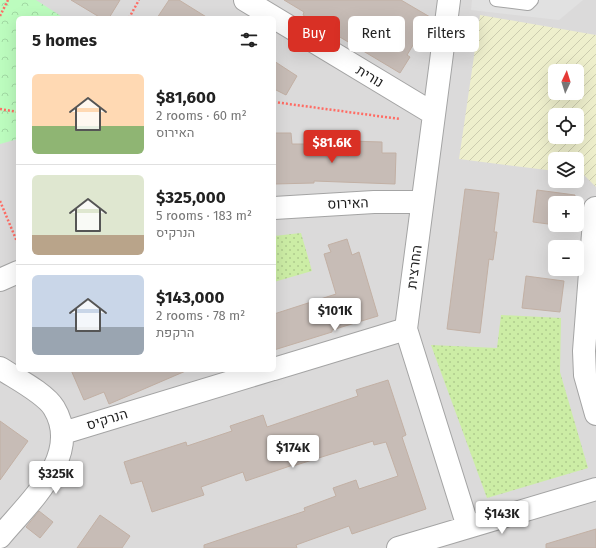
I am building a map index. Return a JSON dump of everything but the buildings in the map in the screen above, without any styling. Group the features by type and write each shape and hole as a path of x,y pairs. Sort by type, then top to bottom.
{"street":[{"name":"נורית","path":"245,0 272,16"},
{"name":"החרצית","path":"449,0 406,329 468,527"},
{"name":"נורית","path":"276,19 434,114"},
{"name":"האירוס","path":"276,208 374,202 422,202"},
{"path":"595,208 584,351 584,375 596,414"},
{"path":"0,280 16,273"},
{"path":"276,368 406,329"},
{"path":"0,368 40,395 54,408 63,433 60,457 48,479 0,537"},
{"name":"הנרקיס","path":"63,433 263,372"},
{"path":"398,548 596,489"}],"lane":[{"path":"496,0 528,4 532,0"}],"path":[{"path":"0,16 8,0"},
{"path":"130,16 139,0"},
{"path":"276,102 401,120"},
{"path":"0,110 16,112"},
{"path":"0,201 16,239"}],"shaded area":[{"path":"0,0 596,0 596,548 0,548"},
{"path":"472,0 583,0 559,20 471,10"}],"green space":[{"path":"0,0 36,0 61,16 16,16 16,140 0,144"},
{"path":"480,15 596,35 596,187 584,175 584,152 548,152 548,170 459,159 475,52 479,52"},
{"path":"301,233 312,271 276,281 276,236"},
{"path":"501,315 561,318 560,372 588,468 487,498 431,345 497,348"}]}
